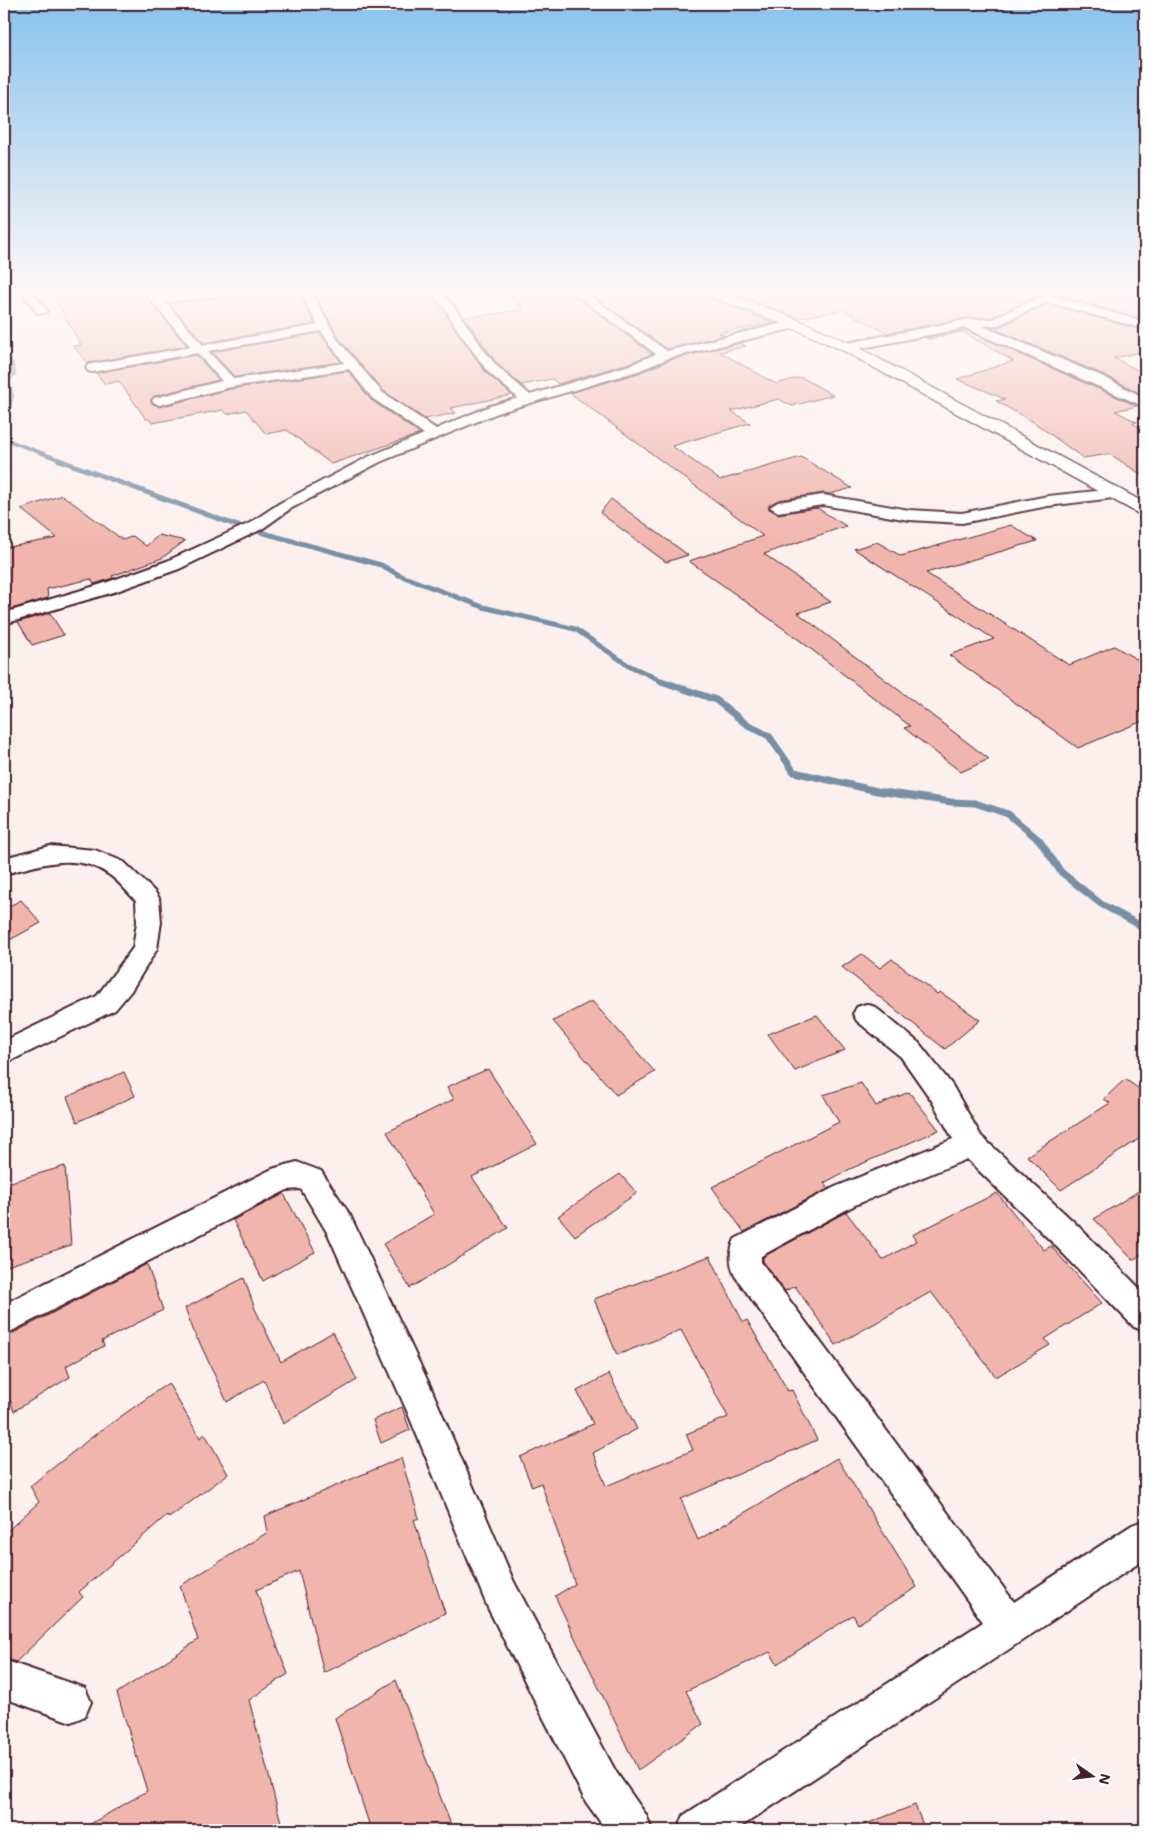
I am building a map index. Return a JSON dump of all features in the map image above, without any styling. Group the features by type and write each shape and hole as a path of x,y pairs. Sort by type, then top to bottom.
{"main road":[{"path":"903,378 1145,510"}],"street":[{"path":"226,378 231,382"},
{"path":"159,401 231,382 263,378"},
{"path":"364,378 377,395 434,434"},
{"path":"503,378 527,399"},
{"path":"4,619 143,577 256,526 284,506 375,459 417,444 434,434 495,409 601,378"},
{"path":"1092,378 1145,403"},
{"path":"778,507 823,500 909,515 962,518 1016,510 1048,501 1116,494"},
{"path":"4,866 50,854 87,855 116,868 147,898 149,922 145,948 122,984 106,1004 4,1053"},
{"path":"866,1014 910,1050 942,1093 972,1145 1064,1233 1145,1316"},
{"path":"972,1145 845,1196 746,1249 746,1266 1010,1628"},
{"path":"4,1320 282,1178 297,1175 311,1180 339,1225 419,1400 501,1595 601,1787 631,1830"},
{"path":"699,1830 1145,1538"},
{"path":"4,1679 71,1702"}],"building":[{"path":"100,378 217,378 219,380 154,396 151,403 159,407 231,389 305,378 353,378 371,400 420,434 331,464 287,430 266,434 246,410 227,414 223,410 152,423 149,419 146,419 119,381 105,384"},
{"path":"372,378 491,378 512,395 451,408 456,413 425,419 383,391"},
{"path":"512,378 580,378 558,384 552,379 521,385"},
{"path":"623,378 765,378 776,384 802,378 833,395 792,406 779,399 731,411 750,423 672,446 720,480 801,457 852,488 830,494 823,493 778,500 769,505 769,509 778,514 817,508 846,526 764,554 831,602 798,613 989,759 961,772 904,728 910,726 798,639 689,561 763,536 570,393"},
{"path":"1073,378 1137,406 1115,411 1137,422 1132,423 1145,430 1145,477 1110,454 1083,458 1035,423 996,401 1005,399 957,379"},
{"path":"1110,378 1145,378 1145,396"},
{"path":"62,495 123,540 133,536 146,546 159,535 185,541 162,558 112,576 113,578 94,584 91,579 47,589 48,598 11,609 4,597 4,548 57,538 21,509"},
{"path":"611,499 688,555 666,562 600,513"},
{"path":"1011,525 1037,541 926,573 1069,665 1114,646 1145,664 1145,720 1078,748 949,655 994,639 854,549 877,542 901,556"},
{"path":"50,613 64,635 32,645 18,622"},
{"path":"21,900 41,923 4,943 4,909"},
{"path":"862,954 880,968 892,959 937,994 940,992 980,1020 945,1049 842,967"},
{"path":"592,1001 655,1072 616,1095 553,1021"},
{"path":"817,1015 845,1050 795,1071 768,1034"},
{"path":"488,1069 537,1144 472,1177 508,1228 410,1288 383,1244 434,1214 387,1132 454,1099 447,1087"},
{"path":"124,1072 135,1096 77,1122 67,1097"},
{"path":"1125,1079 1145,1093 1145,1135 1061,1190 1027,1156 1110,1103 1104,1099"},
{"path":"861,1083 876,1106 909,1092 939,1130 850,1169 824,1183 828,1189 744,1232 712,1187 839,1122 823,1095"},
{"path":"65,1166 71,1245 4,1267 4,1184"},
{"path":"620,1174 637,1193 575,1236 558,1216"},
{"path":"1145,1187 1145,1252 1133,1260 1094,1219"},
{"path":"997,1193 1044,1250 1051,1246 1102,1303 1045,1339 1050,1345 996,1377 931,1292 836,1345 795,1286 785,1291 763,1261 763,1257 846,1212 883,1260 916,1241 912,1235"},
{"path":"284,1194 315,1252 263,1281 233,1220"},
{"path":"710,1256 743,1322 747,1320 788,1391 792,1390 817,1440 681,1499 698,1540 837,1458 917,1587 858,1624 853,1615 777,1664 770,1652 686,1691 703,1724 638,1770 555,1596 575,1584 541,1483 532,1487 520,1457 593,1424 577,1391 609,1374 637,1429 593,1453 606,1486 693,1450 686,1434 728,1417 681,1330 617,1355 594,1299"},
{"path":"147,1264 163,1310 102,1341 104,1346 66,1366 70,1377 14,1411 4,1383 4,1338"},
{"path":"244,1278 255,1309 281,1362 333,1332 357,1380 283,1424 264,1380 227,1402 197,1340 185,1308"},
{"path":"168,1383 200,1438 205,1434 228,1474 169,1518 167,1515 79,1592 83,1597 16,1662 4,1658 4,1534 39,1502 30,1486 92,1437"},
{"path":"402,1407 410,1430 381,1443 373,1420"},
{"path":"401,1458 419,1518 414,1520 445,1613 324,1673 299,1571 256,1590 288,1674 249,1700 283,1830 80,1830 147,1791 117,1693 198,1640 180,1586 268,1532 265,1516"},
{"path":"396,1680 453,1830 371,1830 335,1718"},
{"path":"915,1805 925,1830 853,1830 853,1829"}],"waterway":[{"path":"11,378 8,381 12,396 4,432 7,440 63,461"},
{"path":"59,460 238,526 381,565 399,575 483,607 575,629 628,665 664,682"},
{"path":"661,681 716,700 746,724 769,736 794,772 877,791 951,802 975,803 1008,814 1039,840 1061,872 1101,904 1145,928"}]}
